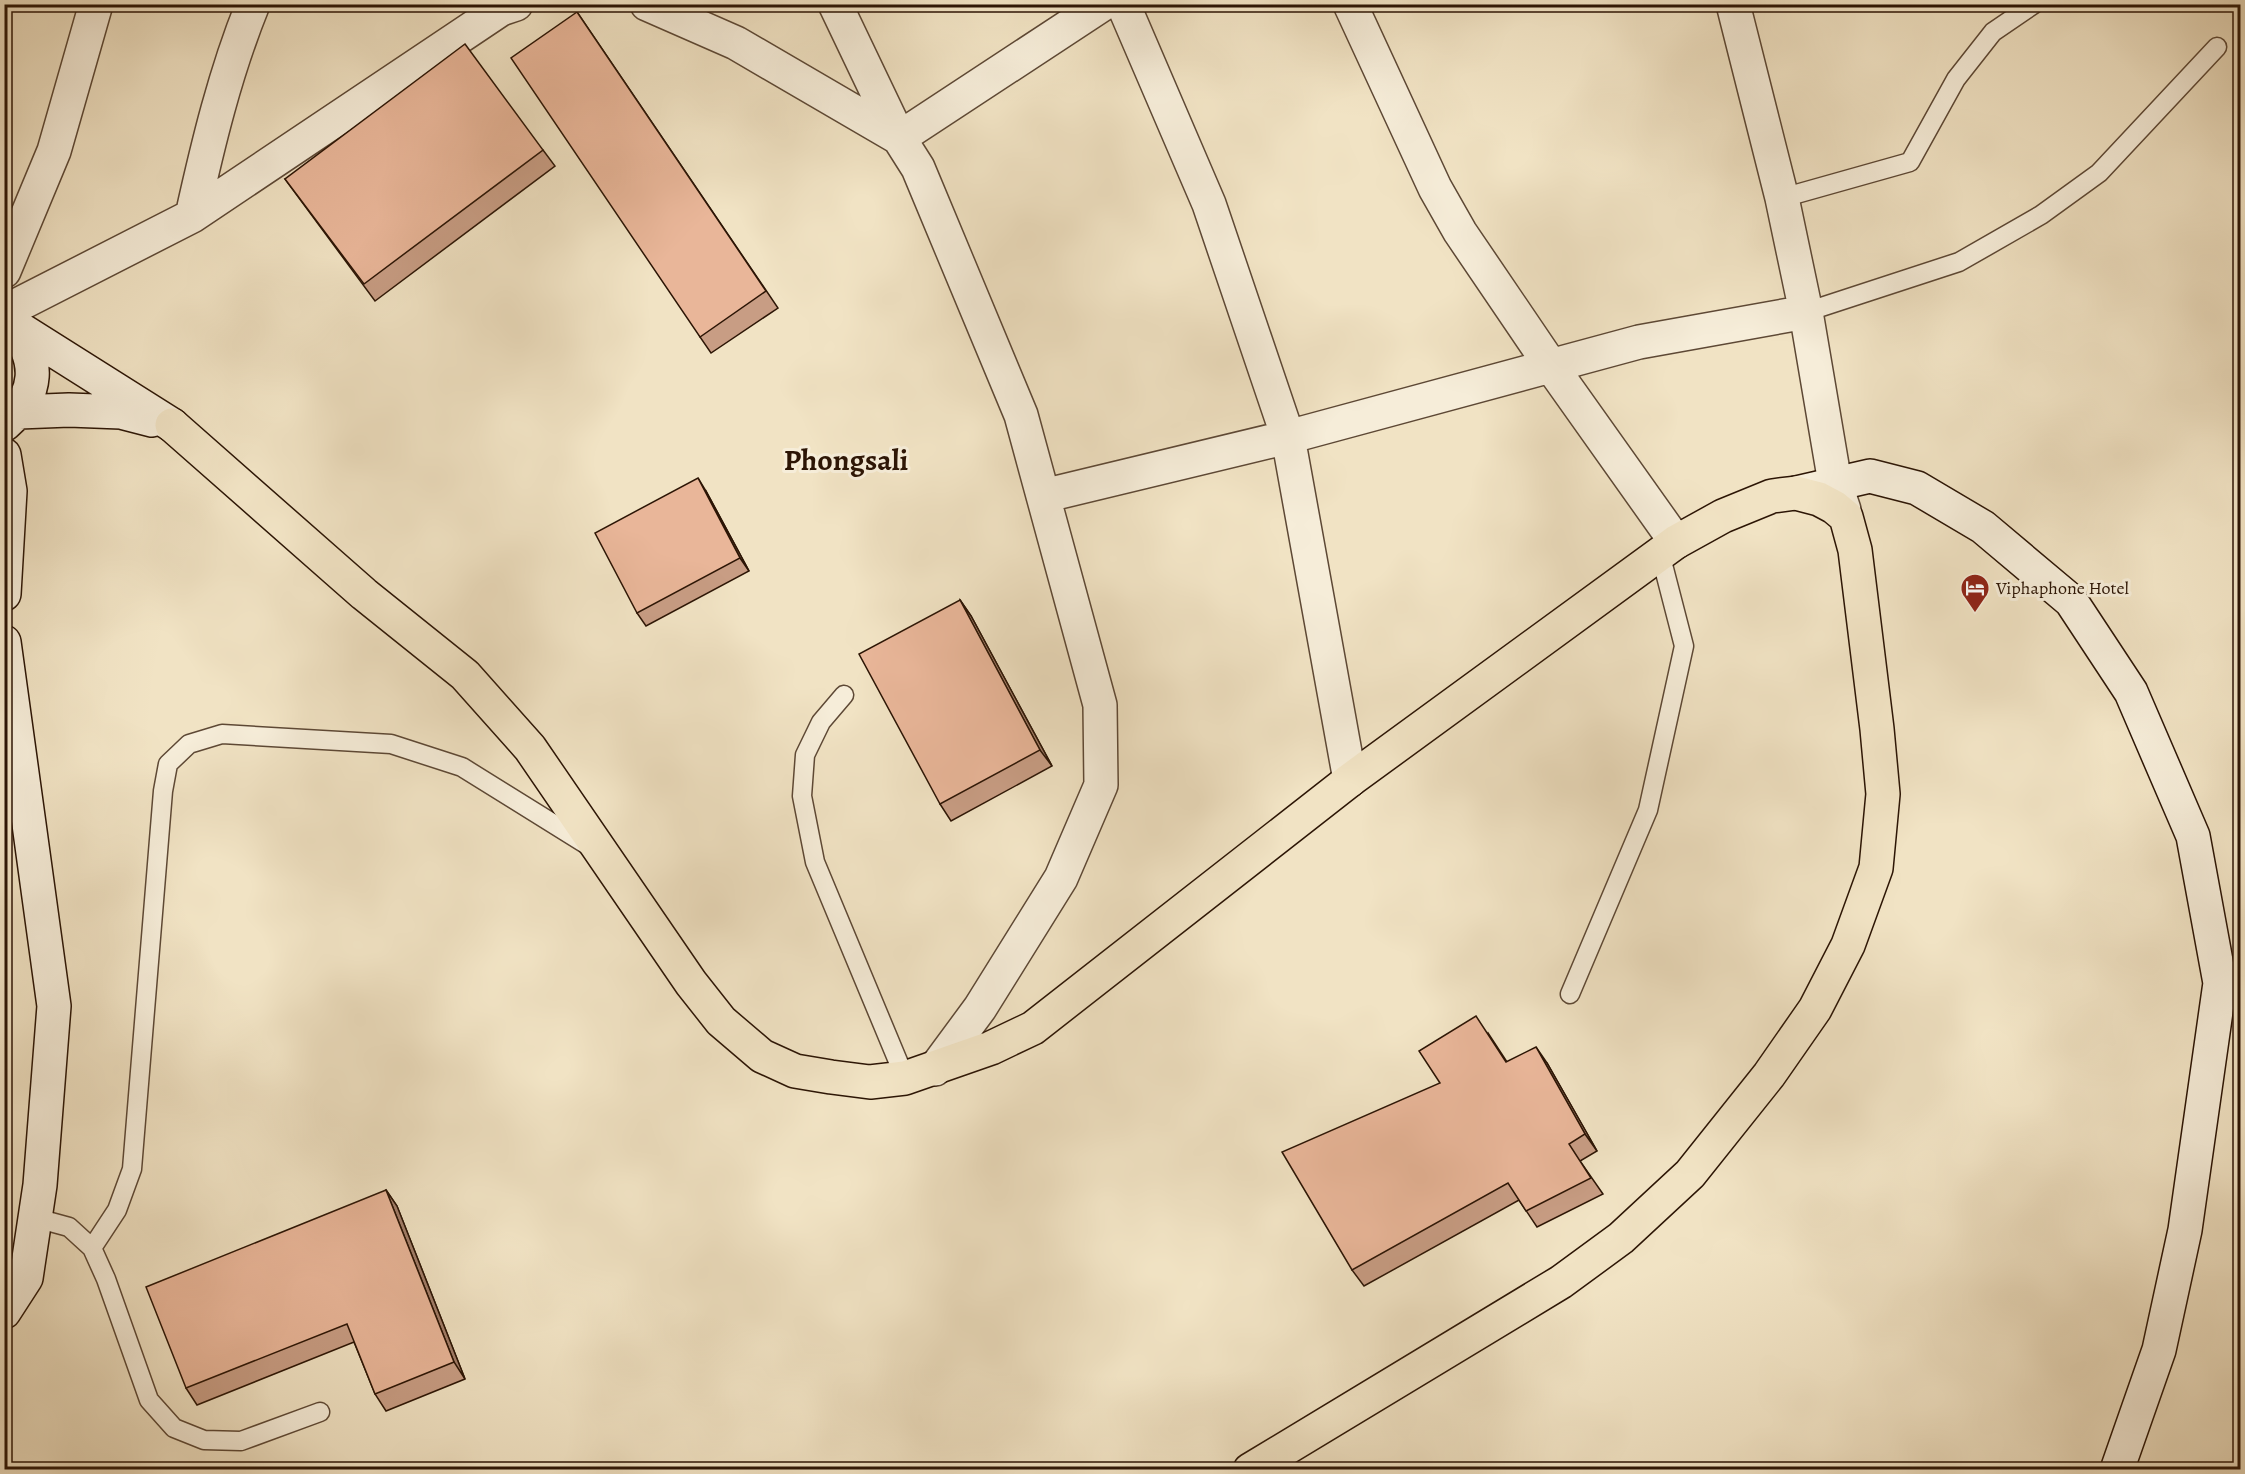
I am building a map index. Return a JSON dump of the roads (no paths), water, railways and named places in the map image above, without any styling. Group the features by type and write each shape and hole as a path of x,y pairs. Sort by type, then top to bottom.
{"highway":[{"path":"171,425 363,594 465,675 530,748 721,1021 762,1056 795,1071 870,1082 920,1074 991,1048 1033,1028 1350,780 1668,547 1723,516 1772,496 1796,493 1820,499 1846,517 1855,550 1883,794 1876,868 1848,945 1815,1009 1770,1075 1690,1174 1621,1238 1561,1282 1250,1470"}],"street":[{"path":"4,271 54,151 96,4"},
{"path":"192,216 208,143 239,39 253,4"},
{"path":"6,318 192,216 501,9 516,4"},
{"path":"647,4 736,43 899,138"},
{"path":"835,4 899,138 918,168 1021,415 1100,705 1101,785 1061,878 980,1008 920,1074"},
{"path":"899,138 1103,4"},
{"path":"1122,4 1209,204 1288,437 1350,780"},
{"path":"1350,4 1435,188 1460,232 1551,366 1668,547"},
{"path":"1733,4 1782,198 1806,312 1835,483 1846,517"},
{"path":"1043,496 1288,437 1639,342 1806,312"},
{"path":"6,318 25,341 33,365 30,390 12,418"},
{"path":"6,318 171,425"},
{"path":"12,418 69,410 121,412 171,425"},
{"path":"4,455 10,491 4,594"},
{"path":"1796,493 1870,476 1917,488 1983,527 2071,602 2131,692 2193,836 2220,983 2184,1230 2160,1350 2117,1470"},
{"path":"4,642 54,1006 36,1218 26,1278 4,1312"}],"lane":[{"path":"1782,198 1910,162 1963,69 1993,32 2034,4"},
{"path":"1806,312 1959,262 2041,215 2098,173 2217,47"},
{"path":"1570,994 1648,810 1684,646 1668,547"},
{"path":"844,695 821,722 805,755 802,796 815,862 920,1074"},
{"path":"92,1248 117,1210 132,1169 163,791 168,764 189,744 222,734 391,744 462,767 603,855"},
{"path":"36,1218 69,1227 92,1248 106,1279 149,1400 174,1428 204,1440 241,1442 320,1412"}],"place":[{"name":"Viphaphone Hotel","path":"1975,614"}],"district":[{"name":"Phongsali","path":"846,460"}]}
